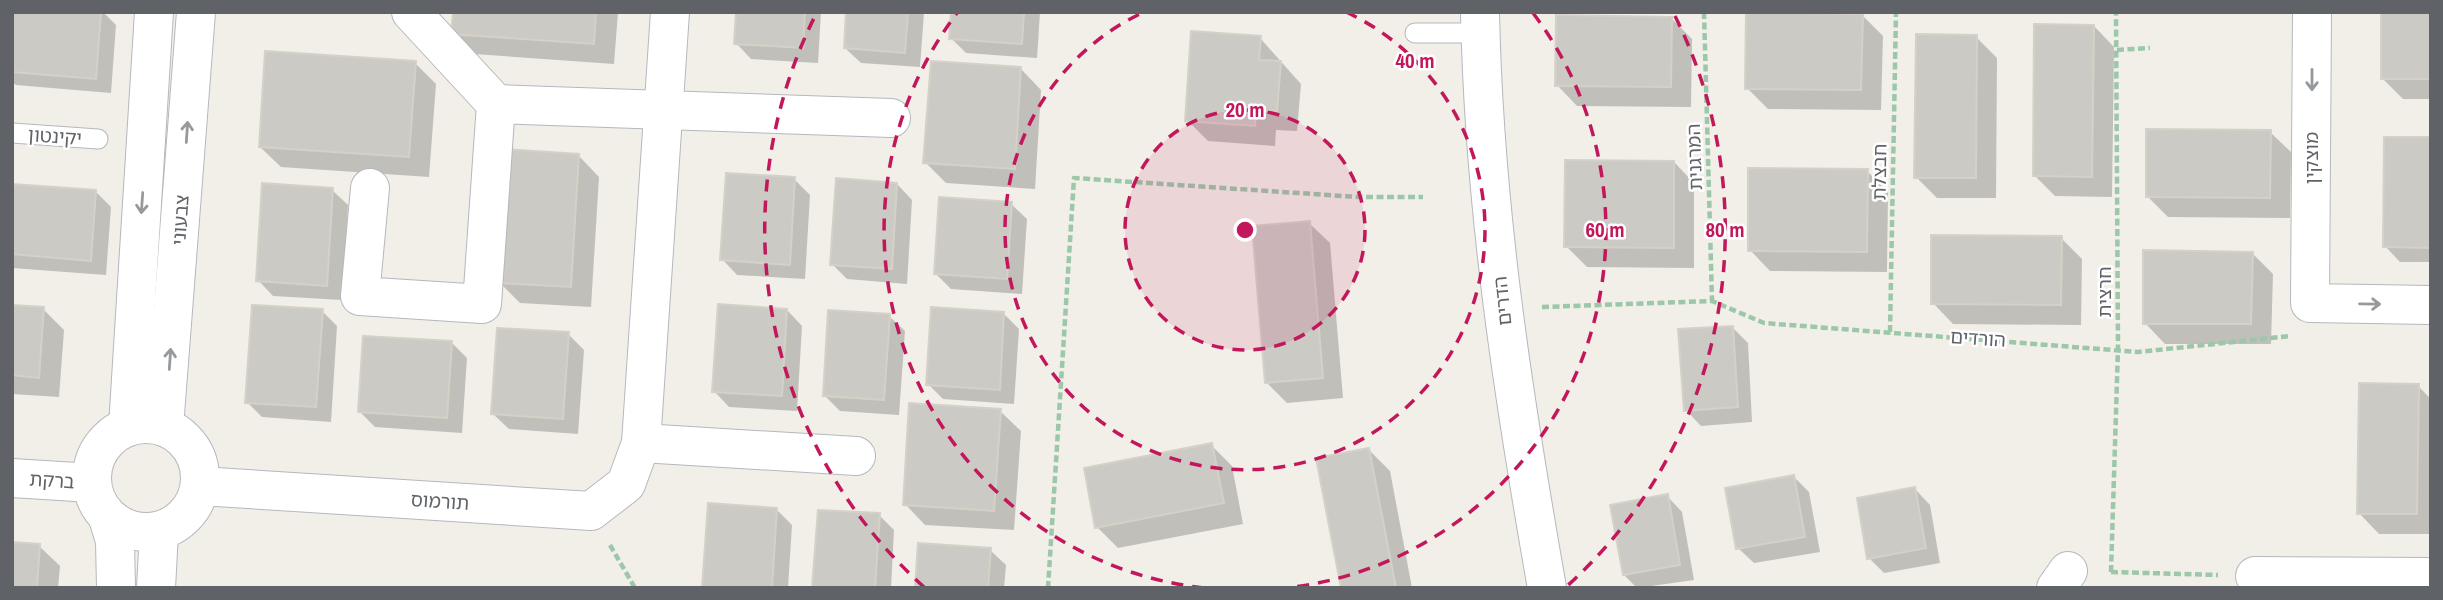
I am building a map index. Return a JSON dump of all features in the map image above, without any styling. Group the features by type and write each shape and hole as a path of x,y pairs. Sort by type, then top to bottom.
{"street":[{"name":"צבעוני","path":"146,427 154,12"},
{"name":"צבעוני","path":"146,427 196,12"},
{"path":"411,12 496,104 891,118"},
{"path":"591,511 626,484 641,443 670,12"},
{"name":"מוצקין","path":"2310,303 2312,12"},
{"name":"הדרים","path":"1480,22 1482,113 1510,372 1546,588"},
{"path":"370,188 360,296 482,304 496,104"},
{"path":"2310,303 2431,305"},
{"path":"108,518 125,529 159,532 176,524 191,510 200,486 199,465 193,450 176,433 146,427 112,436 100,450 92,483 97,502 108,518 115,541 116,588"},
{"path":"641,443 856,456"},
{"name":"ברקת","path":"12,478 92,483"},
{"name":"תורמוס","path":"200,486 591,511"},
{"path":"156,588 159,532"},
{"path":"2255,576 2431,577"}],"lane":[{"path":"1415,33 1480,22"},
{"name":"יקינטון","path":"12,133 98,139"}],"path":[{"name":"המרגנית","path":"1704,12 1712,302"},
{"name":"חבצלת","path":"1890,332 1896,12"},
{"name":"חרצית","path":"2111,572 2118,348 2116,12"},
{"path":"2117,50 2150,48"},
{"path":"1048,588 1074,178 1358,197 1423,197"},
{"name":"הורדים","path":"1503,308 1712,302 1764,323 2118,348 2138,352 2304,335 2310,303"},
{"path":"591,511 635,588"},
{"path":"2062,579 2111,572 2255,576"}],"building":[{"path":"12,12 101,12 96,79 12,72"},
{"path":"453,12 596,12 594,44 451,34"},
{"path":"736,12 805,12 803,48 734,44"},
{"path":"846,12 908,12 905,53 844,48"},
{"path":"951,12 1024,12 1022,44 949,39"},
{"path":"1746,12 1863,14 1861,90 1745,89"},
{"path":"2381,12 2431,12 2431,79 2381,79"},
{"path":"1556,15 1672,17 1671,87 1555,86"},
{"path":"2034,24 2094,25 2092,177 2033,176"},
{"path":"1191,31 1261,36 1259,60 1281,61 1277,111 1256,110 1255,126 1185,121"},
{"path":"1916,34 1977,35 1976,178 1914,178"},
{"path":"265,51 416,61 409,157 259,147"},
{"path":"931,61 1021,67 1015,169 923,163"},
{"path":"2146,129 2271,130 2270,198 2146,197"},
{"path":"2384,137 2431,137 2431,248 2383,247"},
{"path":"506,149 579,154 571,287 497,283"},
{"path":"1565,160 1674,161 1674,248 1564,247"},
{"path":"1748,168 1868,169 1867,252 1748,251"},
{"path":"726,173 795,177 790,265 720,260"},
{"path":"836,178 897,183 892,269 830,265"},
{"path":"262,183 333,188 327,286 256,281"},
{"path":"12,184 96,190 91,261 12,254"},
{"path":"939,197 1012,202 1007,279 934,274"},
{"path":"1310,221 1323,378 1265,383 1252,226"},
{"path":"1931,235 2062,236 2061,305 1931,304"},
{"path":"2143,250 2253,252 2251,324 2143,324"},
{"path":"718,304 787,309 782,396 712,392"},
{"path":"12,305 44,307 39,378 12,375"},
{"path":"252,305 323,309 316,407 245,403"},
{"path":"931,307 1004,312 1000,390 926,385"},
{"path":"828,310 890,314 884,400 823,396"},
{"path":"1733,326 1738,407 1684,411 1678,329"},
{"path":"497,328 569,332 563,419 491,414"},
{"path":"363,336 452,341 447,418 358,412"},
{"path":"2359,383 2419,384 2417,514 2357,514"},
{"path":"909,403 1001,409 994,511 903,505"},
{"path":"1212,443 1224,503 1095,528 1084,468"},
{"path":"1369,448 1396,588 1341,588 1316,458"},
{"path":"1794,475 1805,537 1736,549 1725,488"},
{"path":"1915,487 1926,548 1867,559 1857,498"},
{"path":"1668,494 1680,565 1623,575 1610,505"},
{"path":"708,503 777,508 772,588 702,588"},
{"path":"818,510 880,513 875,588 812,588"},
{"path":"12,542 40,544 37,588 12,588"},
{"path":"918,543 991,548 988,588 915,588"}]}
